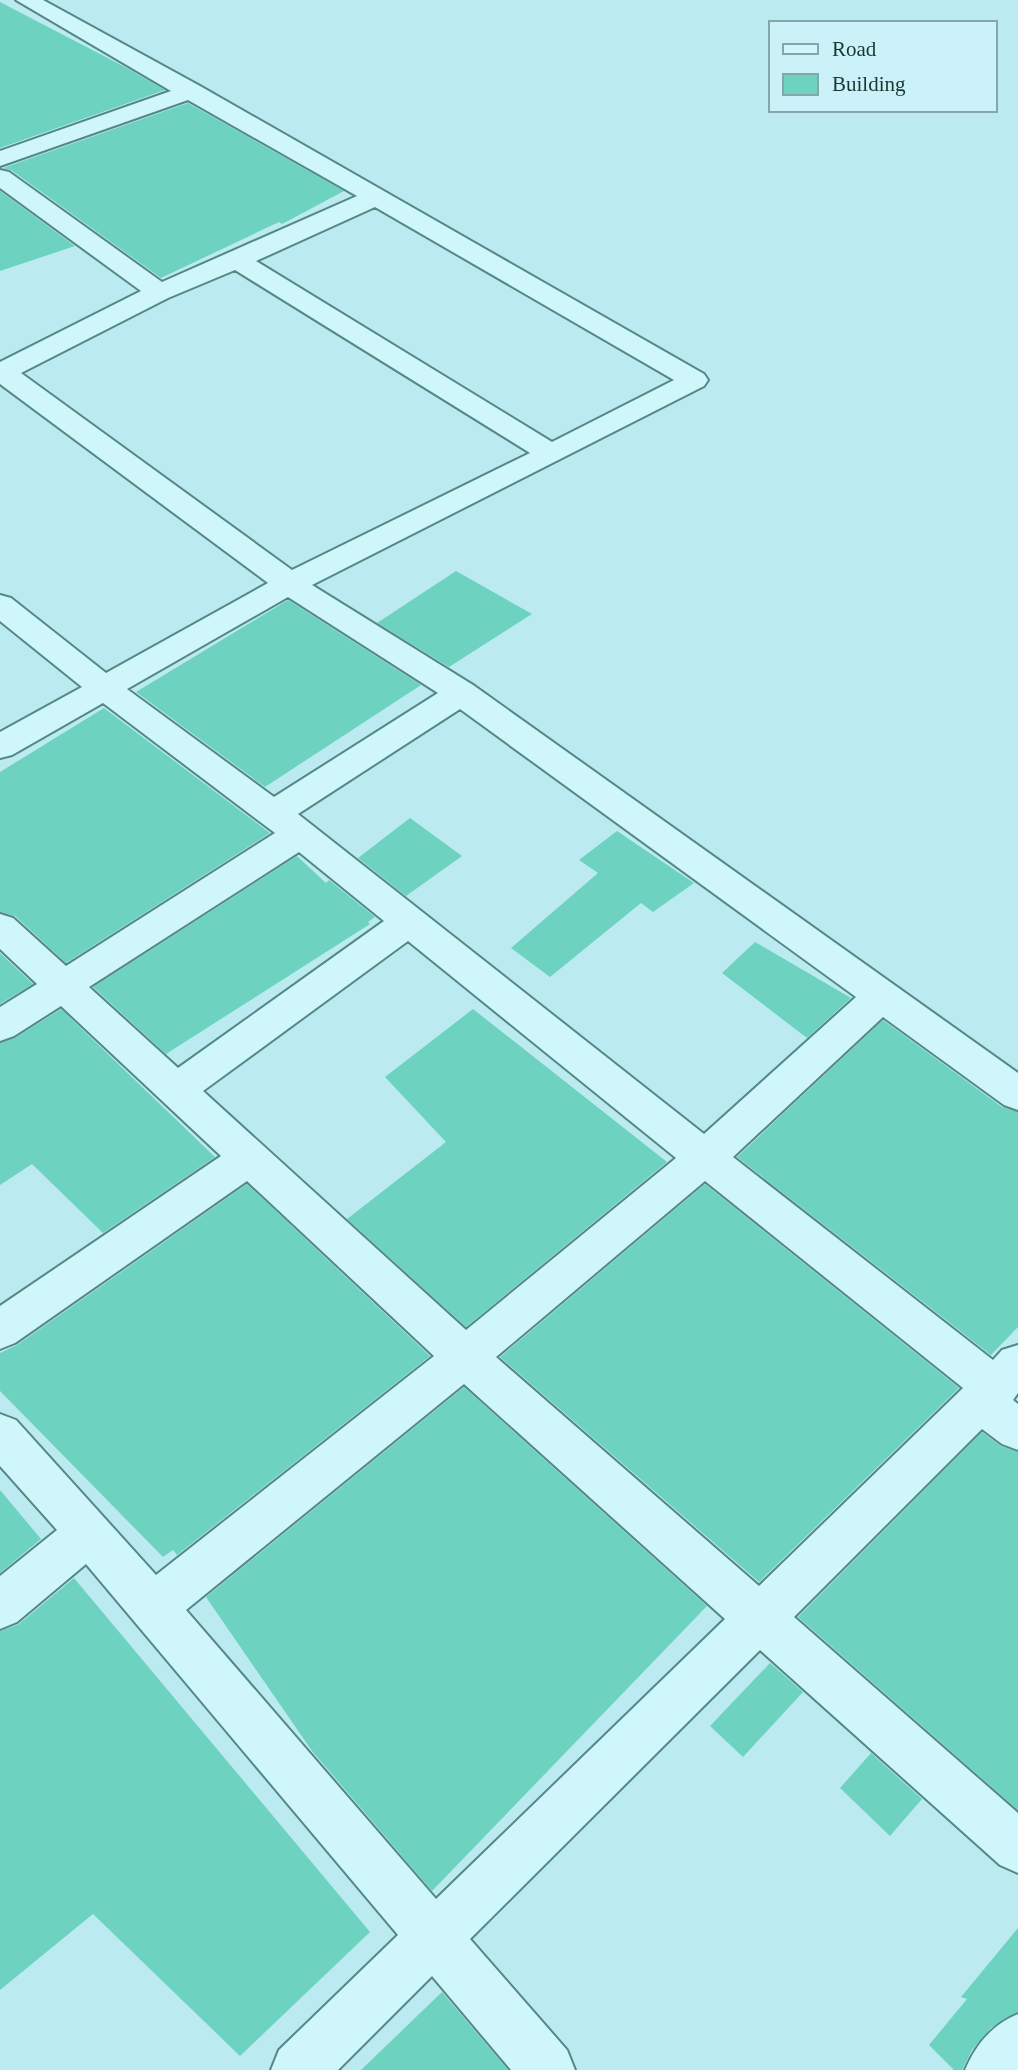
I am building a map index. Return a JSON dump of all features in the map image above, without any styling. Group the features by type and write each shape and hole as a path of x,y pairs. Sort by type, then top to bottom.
{"street":[{"path":"0,747 289,584 694,380 192,91 27,0"},
{"path":"0,159 192,91"},
{"path":"0,177 159,292"},
{"path":"376,197 159,292 1,372 289,584 461,693 1018,1094"},
{"path":"237,260 551,454"},
{"path":"0,605 104,688 287,824 1003,1396 758,1616 435,1939 299,2070"},
{"path":"0,1026 65,985 287,824 461,693"},
{"path":"177,1089 409,921"},
{"path":"0,927 465,1357 1018,1847"},
{"path":"152,1607 465,1357 705,1158 883,995"},
{"path":"0,1330 250,1157"},
{"path":"0,1434 89,1532 547,2070"},
{"path":"0,1606 89,1532"},
{"path":"993,2070 1018,2042"}],"building":[{"path":"0,2 125,67 165,90 0,148"},
{"path":"188,103 344,191 282,224 279,222 161,278 11,170 3,168"},
{"path":"0,191 75,246 0,271"},
{"path":"456,571 532,614 449,667 377,623"},
{"path":"288,600 421,685 265,787 136,692"},
{"path":"104,708 270,833 66,963 15,916 0,912 0,772"},
{"path":"410,818 462,856 406,896 358,858"},
{"path":"617,831 694,883 653,912 641,903 550,977 511,948 598,873 579,860"},
{"path":"297,856 326,883 329,880 375,917 368,922 370,924 166,1054 93,987"},
{"path":"755,942 851,998 807,1038 722,973"},
{"path":"0,953 33,984 0,1004"},
{"path":"61,1009 215,1157 103,1233 32,1164 0,1185 0,1043 15,1038"},
{"path":"473,1009 667,1162 466,1327 347,1219 446,1142 385,1077"},
{"path":"883,1020 1002,1107 1018,1112 1018,1327 991,1355 737,1157"},
{"path":"247,1184 430,1356 177,1555 173,1550 163,1557 0,1391 0,1353 17,1345"},
{"path":"705,1184 959,1388 759,1582 500,1357"},
{"path":"464,1387 707,1606 432,1891 312,1751 206,1597"},
{"path":"982,1432 1001,1446 1018,1452 1018,1810 798,1617"},
{"path":"0,1490 41,1539 0,1573"},
{"path":"74,1578 370,1932 240,2056 93,1914 0,1990 0,1631 19,1624"},
{"path":"770,1663 803,1692 743,1757 710,1726"},
{"path":"871,1753 922,1799 890,1836 840,1788"},
{"path":"1018,1928 1018,2012 991,2028 972,2050 962,2070 954,2070 929,2045 967,1999 961,1997"},
{"path":"442,1992 508,2070 361,2070"}]}
